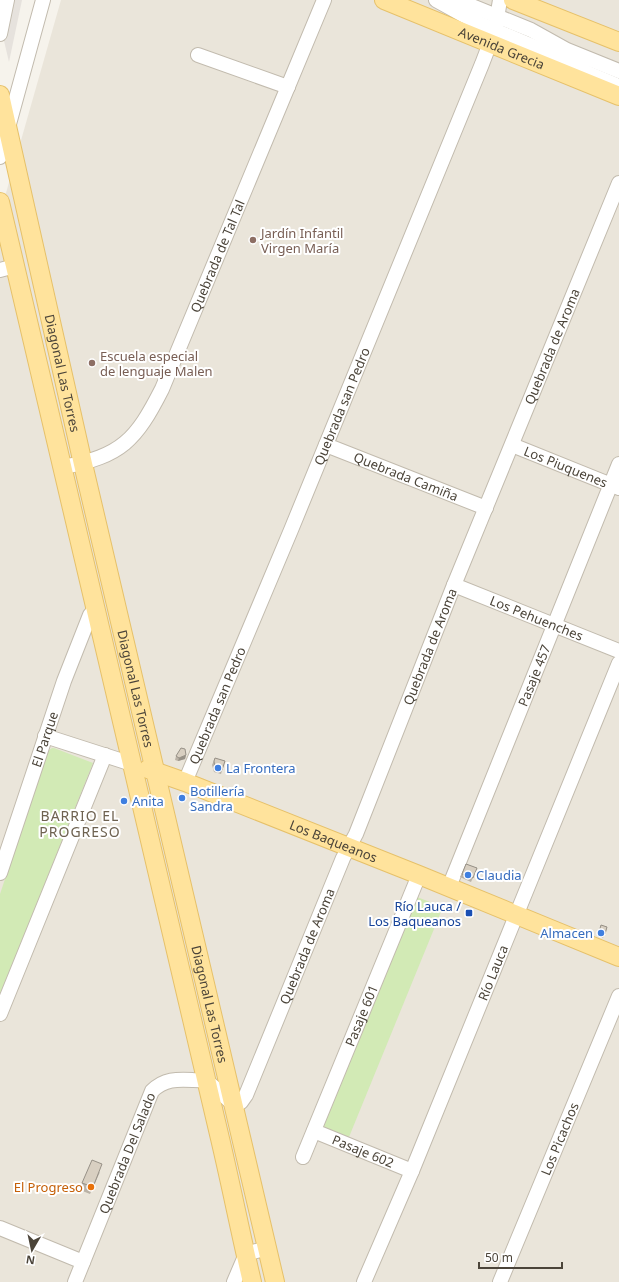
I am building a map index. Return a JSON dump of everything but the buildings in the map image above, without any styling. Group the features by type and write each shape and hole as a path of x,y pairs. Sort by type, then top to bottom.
{"main road":[{"name":"Avenida Grecia","path":"384,0 494,30 619,96"},
{"path":"512,0 619,42"},
{"name":"Diagonal Las Torres","path":"0,95 83,464 235,1106 275,1282"},
{"name":"Diagonal Las Torres","path":"0,202 8,268 64,468 252,1282"},
{"name":"Los Baqueanos","path":"132,764 185,782 449,887 619,957"}],"street":[{"path":"0,34 7,0"},
{"path":"0,157 43,0"},
{"name":"Quebrada de Tal Tal","path":"64,468 83,464 106,456 136,433 150,412 165,381 324,0"},
{"path":"436,0 462,15 619,86"},
{"path":"457,0 494,30 531,30 567,50 619,71"},
{"name":"Quebrada san Pedro","path":"185,782 326,445 494,30 500,0"},
{"path":"198,55 288,87"},
{"name":"Quebrada de Aroma","path":"235,1106 241,1102 246,1095 343,858 356,834 454,586 619,183"},
{"name":"Quebrada Camiña","path":"326,445 486,508"},
{"name":"Los Piuquenes","path":"512,445 615,487"},
{"name":"Pasaje 457","path":"449,887 554,625 615,487 619,464"},
{"name":"Los Pehuenches","path":"454,586 619,651"},
{"name":"El Parque","path":"0,873 64,681 90,615 96,608"},
{"name":"Río Lauca","path":"364,1282 412,1171 619,663"},
{"name":"Los Baqueanos","path":"45,736 132,764"},
{"path":"0,1014 105,755"},
{"name":"Pasaje 601","path":"303,1157 419,875"},
{"name":"Los Picachos","path":"500,1282 619,996"},
{"name":"Quebrada Del Salado","path":"75,1282 152,1091 158,1085 169,1080 177,1079 206,1081"},
{"path":"206,1081 235,1106"},
{"name":"Pasaje 602","path":"314,1131 412,1171"},
{"path":"0,1228 84,1262"},
{"path":"234,1282 246,1254 267,1248"}],"shaded area":[{"path":"0,0 22,0 9,62 0,24"},
{"path":"61,0 619,0 619,1282 0,1282 0,214"}],"green space":[{"path":"52,748 93,763 0,996 0,894 48,751"},
{"path":"417,897 443,907 349,1137 323,1127"}],"place":[{"name":"Jardín Infantil Virgen María","path":"253,240"},
{"name":"Escuela especial de lenguaje Malen","path":"92,363"},
{"name":"La Frontera","path":"218,768"},
{"name":"Botillería Sandra","path":"182,798"},
{"name":"Anita","path":"124,801"},
{"name":"Claudia","path":"468,875"},
{"name":"Río Lauca / Los Baqueanos","path":"469,913"},
{"name":"Almacen","path":"601,933"},
{"name":"El Progreso","path":"91,1187"}],"district":[{"name":"BARRIO EL PROGRESO","path":"80,824"}]}
